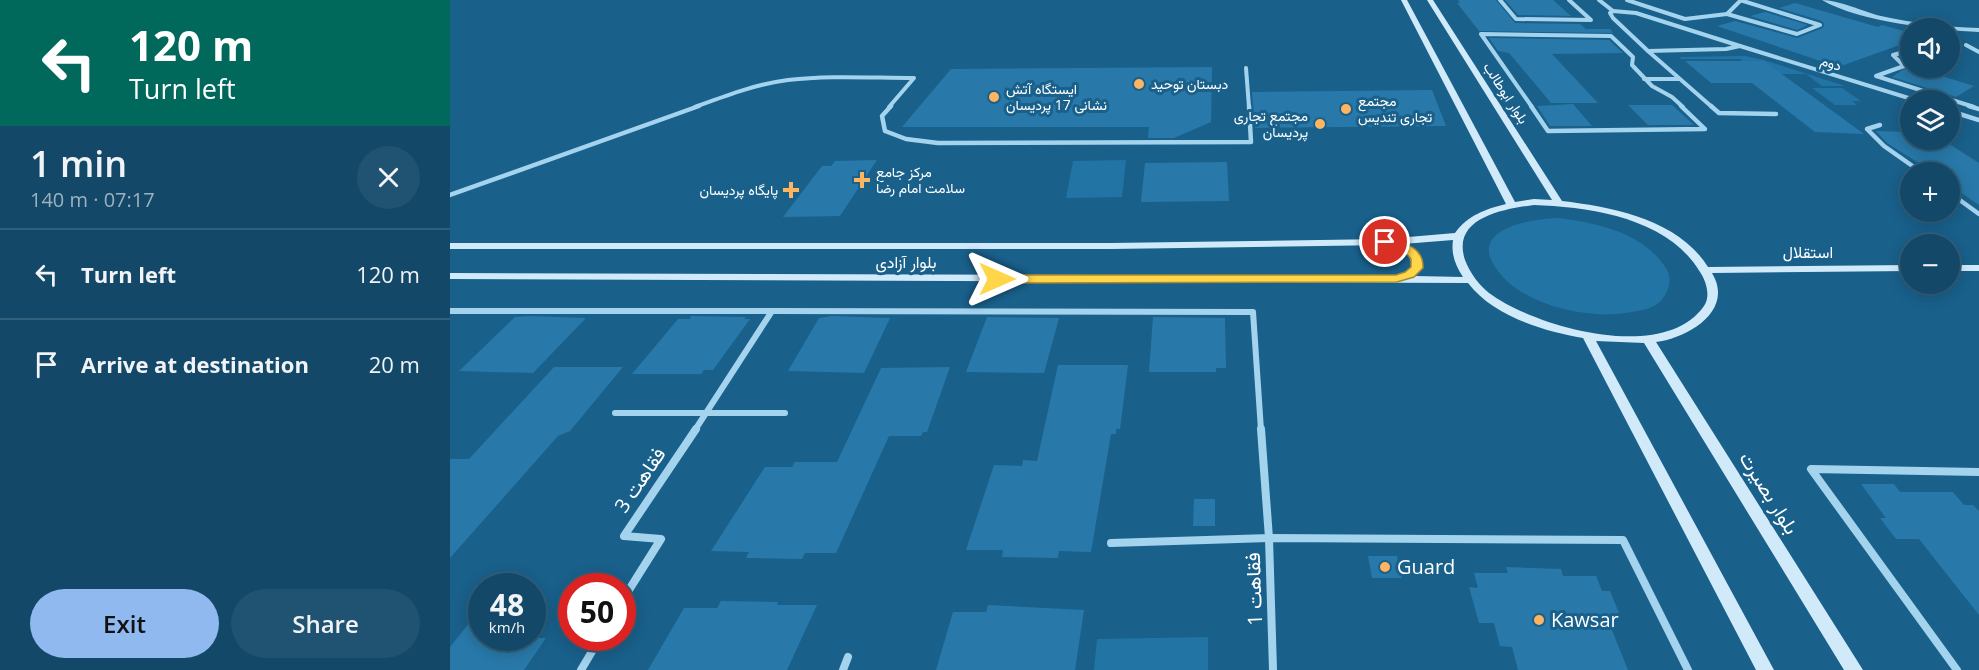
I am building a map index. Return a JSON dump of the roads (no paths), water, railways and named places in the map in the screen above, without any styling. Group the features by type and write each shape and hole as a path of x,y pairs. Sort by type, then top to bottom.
{"main road":[{"path":"1404,0 1511,204"},
{"name":"بلوار ابوطالب","path":"1430,0 1558,202"},
{"path":"1558,202 1593,207 1629,217 1660,231 1687,249 1706,270 1713,288 1711,305 1699,321 1678,332 1648,339 1619,340 1588,337 1551,328 1517,315 1490,298 1470,280 1457,257 1458,236 1469,221 1488,211 1511,204 1558,202"},
{"name":"بلوار آزادی","path":"450,246 1111,246 1385,242 1458,236"},
{"path":"1385,242 1400,245 1412,251 1418,259 1417,268 1410,275 1397,279"},
{"name":"استقلال","path":"1706,270 1900,268"},
{"path":"1960,268 1979,268"},
{"name":"بلوار آزادی","path":"450,276 1470,280"},
{"path":"1588,337 1765,670"},
{"name":"بلوار بصیرت","path":"1648,339 1854,670"}],"street":[{"path":"1500,0 1516,19 1591,20 1569,0"},
{"path":"1599,0 1613,11 1610,13 1613,18 1648,51 1719,113 1776,114"},
{"path":"1627,0 1685,19 1727,14 1797,34 1820,25 1740,0 1727,14"},
{"path":"1825,0 1843,8 1901,20 1956,29 1979,30"},
{"name":"دوم","path":"1613,11 1636,13 1900,95"},
{"path":"1644,79 1672,97 1705,129 1548,131 1481,34 1611,36 1633,57 1632,65 1644,79 1679,79"},
{"path":"1648,51 1726,49 1740,45"},
{"path":"1966,45 1979,52"},
{"path":"1900,53 1893,55 1900,62"},
{"path":"1900,67 1876,76 1979,109"},
{"path":"450,195 740,91 786,80 820,77 914,78 882,116 885,131 906,139 939,143 1251,141 1246,68"},
{"path":"1960,114 1979,120"},
{"path":"1880,125 1867,129 1884,146 1907,162"},
{"path":"1960,200 1979,214"},
{"path":"450,311 1253,312 1269,538 1111,543"},
{"path":"707,413 772,311"},
{"path":"615,413 785,413"},
{"name":"فقاهت 3","path":"636,579 661,539 624,536 707,413"},
{"path":"1958,670 1811,469 1979,472"},
{"name":"فقاهت 1","path":"1273,670 1269,538 1623,540 1688,670"},
{"path":"581,670 592,651"},
{"path":"843,670 848,657"}],"place":[{"name":"دبستان توحید","path":"1139,84"},
{"name":"ایستگاه آتش نشانی 17 پردیسان","path":"994,97"},
{"name":"مجتمع تجاری تندیس","path":"1346,109"},
{"name":"مجتمع تجاری پردیسان","path":"1320,124"},
{"name":"مرکز جامع سلامت امام رضا","path":"862,180"},
{"name":"پایگاه پردیسان","path":"791,190"},
{"name":"Guard","path":"1385,567"},
{"name":"Kawsar","path":"1539,620"}]}
